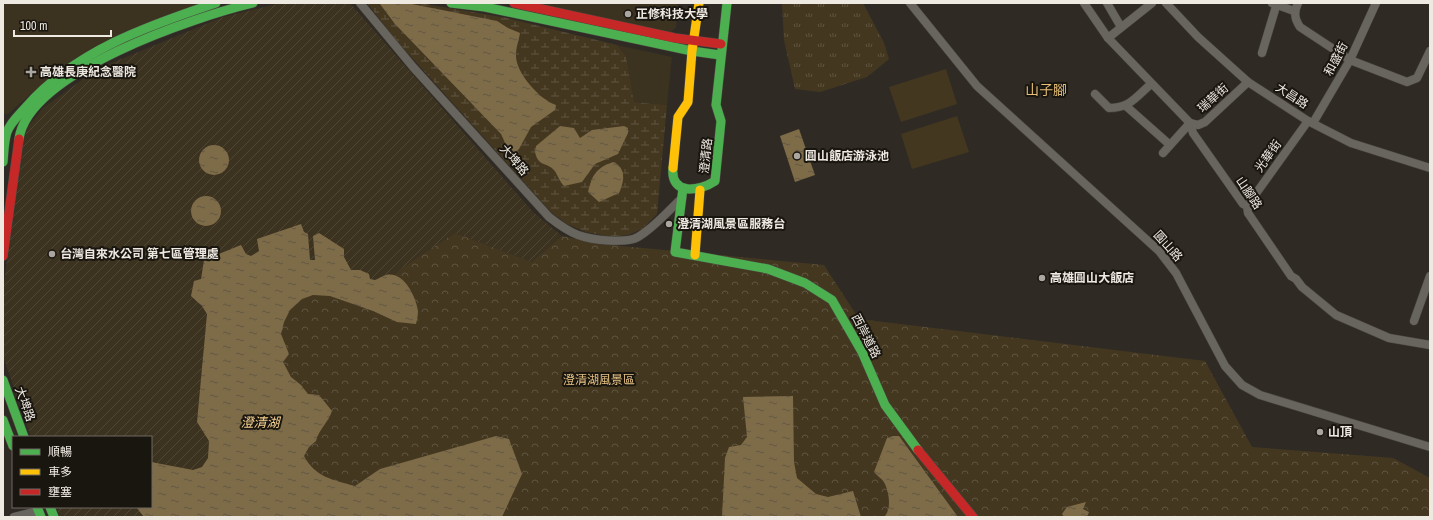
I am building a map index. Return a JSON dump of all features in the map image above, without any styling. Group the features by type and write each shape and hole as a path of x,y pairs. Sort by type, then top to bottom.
{"main road":[{"path":"3,162 5,131 35,95 89,55 126,37 181,14 216,3"},
{"path":"3,256 20,132 28,118 46,97 70,76 95,62 156,34 238,6 253,3"},
{"path":"451,3 485,7 692,51 720,55"},
{"path":"514,3 693,41 721,44"},
{"path":"682,198 683,188 674,182 672,177 678,117 688,102 693,41 699,3"},
{"name":"澄清路","path":"683,188 700,190 710,186 715,181 722,121 716,105 721,44 727,3"},
{"path":"695,255 700,190"},
{"name":"西岸道路","path":"682,198 675,252 768,269 805,283 832,300 862,352 885,405 922,455 973,517"},
{"name":"大埤路","path":"3,380 24,436"},
{"path":"3,420 12,443"}],"street":[{"name":"大埤路","path":"360,3 413,67 549,217 563,228 578,235 599,239 620,240 637,238 651,228 682,198"},
{"name":"圓山路","path":"910,3 977,86 1159,251 1176,272 1225,366 1242,385 1260,395 1430,447"},
{"name":"山腳路","path":"1084,3 1108,38 1190,123 1193,132 1243,204 1247,206 1248,213 1284,267 1302,287 1336,315 1389,338 1430,345"},
{"path":"1107,3 1121,27"},
{"path":"1108,38 1152,3"},
{"name":"大昌路","path":"1166,3 1198,38 1248,82 1311,122 1351,143 1430,168"},
{"path":"1298,3 1294,11 1295,21 1300,27 1350,60 1407,82 1417,78 1430,51"},
{"name":"和盛街","path":"1311,122 1350,60 1376,3"},
{"path":"1262,53 1275,4 1294,11"},
{"name":"瑞華街","path":"1190,123 1198,125 1205,122 1248,82"},
{"path":"1095,94 1109,108 1126,106 1151,84"},
{"path":"1126,106 1170,145"},
{"name":"光華街","path":"1247,206 1311,122"},
{"path":"1163,153 1190,123"},
{"path":"5,131 20,132"},
{"path":"1414,321 1427,289 1430,276"},
{"path":"14,517 39,512"}],"shaded area":[{"name":"高雄長庚紀念醫院","path":"3,3 200,3 32,93 8,114 3,114"},
{"path":"281,3 350,3 533,212 562,236 532,262 455,233 402,268 394,276 385,275 375,280 370,279 360,270 351,270 344,257 313,236 315,260 310,260 308,234 259,251 251,256 246,254 202,268 201,279 191,296 202,306 207,314 197,422 209,441 208,458 202,467 193,470 152,462 152,436 31,436 3,356 3,290 22,146 28,127 43,108 97,69 223,17"},
{"name":"正修科技大學","path":"534,3 678,3 676,27 669,34"},
{"path":"617,45 672,57 667,105 633,102 626,56"},
{"path":"56,508 137,508 144,517 60,517"}],"green space":[{"path":"367,3 420,3 507,18 617,45 626,56 634,102 667,105 657,214 642,229 628,235 612,237 586,232 567,224 552,213 396,40"},
{"path":"782,3 863,3 884,43 889,59 867,77 820,92 795,89 784,40"},
{"path":"946,69 957,104 901,122 889,87"},
{"path":"957,116 969,152 912,169 901,134"},
{"name":"澄清湖風景區","path":"301,224 304,232 308,234 310,260 315,260 313,236 319,233 344,249 344,257 351,270 360,270 369,274 370,279 375,280 385,275 394,276 402,268 455,233 532,262 562,236 600,244 824,265 859,319 1205,361 1252,447 1393,458 1430,478 1430,517 144,517 137,508 152,508 152,462 193,470 202,467 208,458 209,441 197,422 207,314 202,306 191,296 194,281 201,279 204,260 241,245 246,254 251,256 259,251 257,239"}],"water":[{"path":"407,3 497,21 520,33 516,55 520,69 524,77 536,91 556,105 555,110 531,127 519,149 514,154 510,153 501,134 395,24 380,4"},
{"path":"560,126 574,128 580,138 592,130 624,126 628,128 628,133 618,154 595,164 582,182 564,186 554,170 538,160 535,152 536,146"},
{"name":"圓山飯店游泳池","path":"799,129 815,175 795,182 780,136"},
{"path":"214,145 225,149 229,160 225,171 214,175 203,171 199,160 203,149"},
{"path":"613,162 621,168 623,180 621,189 619,193 599,202 588,192 591,181 602,167"},
{"path":"206,196 217,200 221,211 217,222 206,226 195,222 191,211 195,200"},
{"name":"澄清湖","path":"301,224 304,232 308,234 310,260 315,260 313,236 319,233 344,249 344,257 351,270 360,270 369,274 370,279 375,280 386,275 392,275 404,281 412,292 417,305 418,311 416,324 397,322 373,311 330,296 313,295 302,299 290,310 284,322 281,334 289,354 283,362 291,377 301,385 308,394 319,395 332,411 316,441 309,447 304,456 308,463 325,477 355,486 380,469 496,436 509,439 522,474 502,517 144,517 137,508 152,508 152,462 193,470 202,467 208,458 209,441 197,422 207,314 202,306 191,296 194,281 201,279 204,260 241,245 246,254 251,256 259,251 257,239"},
{"path":"793,396 794,462 797,478 816,494 828,497 853,491 861,517 722,517 725,458 729,447 741,445 747,437 743,397"},
{"path":"899,436 958,517 884,517 887,514 889,505 888,492 884,482 874,472 887,438"},
{"path":"1086,502 1083,509 1089,512 1087,517 1064,517 1062,514 1067,507"}],"traffic: fast":[{"path":"3,162 5,139 10,125 45,87 67,70 89,56 138,31 216,3"},
{"path":"19,139 29,114 51,91 82,70 118,51 156,35 193,21 253,3"},
{"path":"451,3 485,7 692,51 720,55"},
{"path":"673,168 673,177 676,183 687,189 694,189 708,185 715,181 721,121 716,105 727,3"},
{"path":"683,188 675,252 768,269 805,283 832,300 862,352 885,405 918,450"},
{"path":"3,380 24,436"},
{"path":"3,420 12,443"},
{"path":"37,508 41,517"},
{"path":"50,508 54,517"}],"traffic: slow":[{"path":"673,168 678,117 688,102 692,51 699,3"},
{"path":"695,255 700,190"}],"traffic: jam":[{"path":"514,3 675,38 721,44"},
{"path":"3,256 19,139"},
{"path":"918,450 973,517"}],"place":[{"name":"正修科技大學","path":"628,14"},
{"name":"高雄長庚紀念醫院","path":"31,72"},
{"name":"圓山飯店游泳池","path":"797,156"},
{"name":"澄清湖風景區服務台","path":"669,224"},
{"name":"台灣自來水公司 第七區管理處","path":"52,254"},
{"name":"高雄圓山大飯店","path":"1042,278"},
{"name":"山頂","path":"1320,432"}],"district":[{"name":"山子腳","path":"1046,90"}]}
